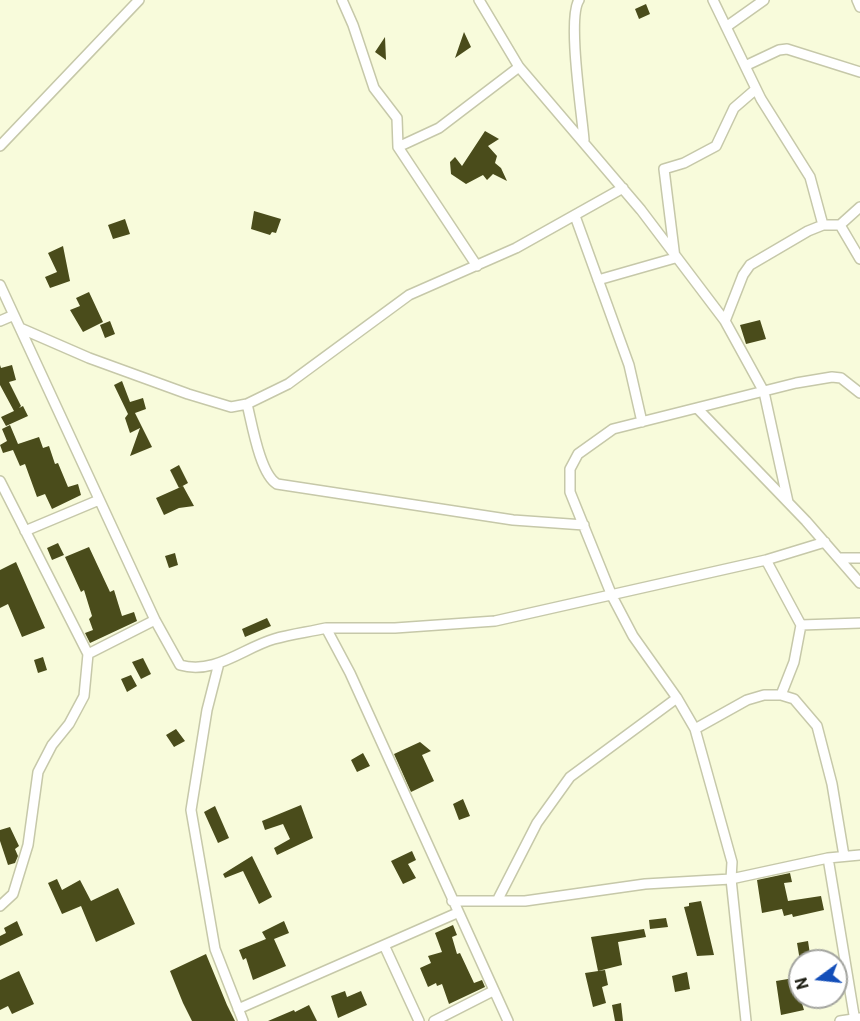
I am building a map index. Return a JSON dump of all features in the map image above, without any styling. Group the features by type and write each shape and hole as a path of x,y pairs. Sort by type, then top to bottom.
{"street":[{"path":"0,146 139,0"},
{"path":"342,0 374,88 397,118 398,147 477,266"},
{"path":"478,0 519,67 623,188 725,321 764,392 788,502"},
{"path":"579,0 575,5 573,26 584,141"},
{"path":"713,0 756,89 810,177 823,225"},
{"path":"726,27 764,0"},
{"path":"857,0 860,7"},
{"path":"745,66 779,50 787,50 860,72"},
{"path":"398,147 439,128 519,67"},
{"path":"675,258 664,168 684,163 716,146 734,108 756,89"},
{"path":"20,328 88,358 188,394 231,406 247,404 288,384 409,295 477,266 575,216 623,188"},
{"path":"725,321 743,275 750,265 808,231 823,225 840,225 860,207"},
{"path":"575,216 629,365 642,422"},
{"path":"840,225 860,259"},
{"path":"598,280 675,258"},
{"path":"0,285 155,620 180,665 194,669 219,663 274,639 326,628 395,628 495,621 766,560 825,542"},
{"path":"0,321 14,315"},
{"path":"746,1021 731,879 732,862 695,729 678,698 633,636 612,596 570,492 570,469 578,454 613,429 831,377 841,378 860,393"},
{"path":"247,404 264,467 269,480 276,484 513,520 584,525"},
{"path":"697,408 788,502 860,583"},
{"path":"0,481 88,654 84,696 69,724 52,745 39,772 28,845 12,894 0,906"},
{"path":"24,531 99,500"},
{"path":"840,558 860,558"},
{"path":"766,560 801,625 794,662 781,695"},
{"path":"88,654 155,620"},
{"path":"801,625 860,623"},
{"path":"326,628 350,673 508,1021"},
{"path":"219,663 207,710 191,810 215,949 243,1021"},
{"path":"695,729 747,700 781,695 794,699 817,726 832,784 844,856"},
{"path":"497,901 537,824 570,777 678,698"},
{"path":"452,901 525,900 645,884 731,879 828,858 860,855"},
{"path":"828,858 856,1019 840,1021"},
{"path":"238,1009 457,912"},
{"path":"384,945 419,1021"},
{"path":"434,1021 494,991"}],"building":[{"path":"646,4 650,14 639,19 635,9"},
{"path":"464,32 471,47 455,58"},
{"path":"385,37 386,60 375,52"},
{"path":"485,131 499,139 488,146 497,156 495,163 501,168 507,181 493,174 487,180 483,175 466,184 451,174 450,162 455,157 462,166"},
{"path":"254,211 281,219 276,233 272,232 270,235 251,229"},
{"path":"125,219 130,234 113,239 108,225"},
{"path":"63,246 70,281 50,288 45,277 57,272 48,253"},
{"path":"89,292 103,322 83,332 70,310 80,306 76,298"},
{"path":"760,320 766,339 746,344 740,325"},
{"path":"110,321 115,334 105,338 100,325"},
{"path":"0,365 1,368 12,365 16,380 9,382 21,406 19,408 23,406 28,416 6,426 1,417 14,411 0,385"},
{"path":"122,381 130,402 143,398 146,409 135,413 152,447 130,456 140,428 130,433 125,418 128,414 114,385"},
{"path":"10,425 18,444 39,437 43,448 49,446 55,464 58,463 68,487 78,484 81,495 52,509 45,494 37,497 25,464 20,466 13,450 3,453 0,445 7,441 2,429"},
{"path":"179,465 188,483 179,488 170,470"},
{"path":"183,486 194,506 179,508 164,515 156,498"},
{"path":"58,543 64,555 52,560 47,548"},
{"path":"89,547 110,592 114,590 122,616 134,612 137,621 90,643 85,633 93,630 89,619 92,616 84,590 81,592 65,557"},
{"path":"175,553 178,565 169,568 165,556"},
{"path":"16,562 45,628 22,637 8,604 0,608 0,570"},
{"path":"267,618 271,626 245,637 242,629"},
{"path":"43,657 47,670 38,673 34,660"},
{"path":"143,658 151,674 141,679 132,662"},
{"path":"131,675 137,686 127,692 121,679"},
{"path":"176,729 185,741 174,747 166,735"},
{"path":"420,742 431,751 422,755 434,781 411,792 394,754"},
{"path":"363,753 370,766 357,772 351,760"},
{"path":"463,799 470,816 459,820 453,804"},
{"path":"301,805 313,838 277,855 274,848 290,839 283,824 265,830 262,821"},
{"path":"215,806 229,838 218,843 204,812"},
{"path":"10,827 19,846 15,849 18,856 15,863 8,865 0,841 0,830"},
{"path":"412,851 416,860 408,864 416,878 403,884 391,861"},
{"path":"252,856 272,897 259,904 243,871 225,878 223,874"},
{"path":"790,873 792,882 784,883 788,901 821,896 824,910 793,917 792,914 784,916 782,909 762,913 757,880"},
{"path":"57,879 62,890 80,880 91,901 118,888 135,924 96,942 81,906 62,914 48,883"},
{"path":"701,901 714,955 697,956 684,907 689,906 689,903"},
{"path":"666,918 668,927 650,929 649,920"},
{"path":"17,921 23,935 0,946 0,936 6,933 4,928"},
{"path":"284,921 289,933 274,939 286,966 253,980 246,958 243,960 239,950 266,939 262,932"},
{"path":"453,925 457,935 452,937 457,954 460,953 474,983 482,980 485,987 449,1004 442,984 437,986 436,983 428,987 420,968 431,963 428,956 442,952 435,933"},
{"path":"644,929 646,937 618,942 622,965 598,971 591,937"},
{"path":"808,941 809,949 798,949 797,943"},
{"path":"206,954 235,1021 192,1021 183,1003 170,971"},
{"path":"605,970 608,985 602,987 606,1003 593,1007 585,973"},
{"path":"19,971 34,1004 12,1014 8,1006 0,1010 0,980"},
{"path":"687,972 690,989 675,992 672,976"},
{"path":"788,979 788,1009 804,1010 781,1015 776,981"},
{"path":"345,991 347,997 361,991 367,1005 338,1018 331,996"},
{"path":"621,1003 623,1021 615,1021 612,1005"},
{"path":"309,1005 317,1021 268,1021 294,1010 295,1012"}]}
